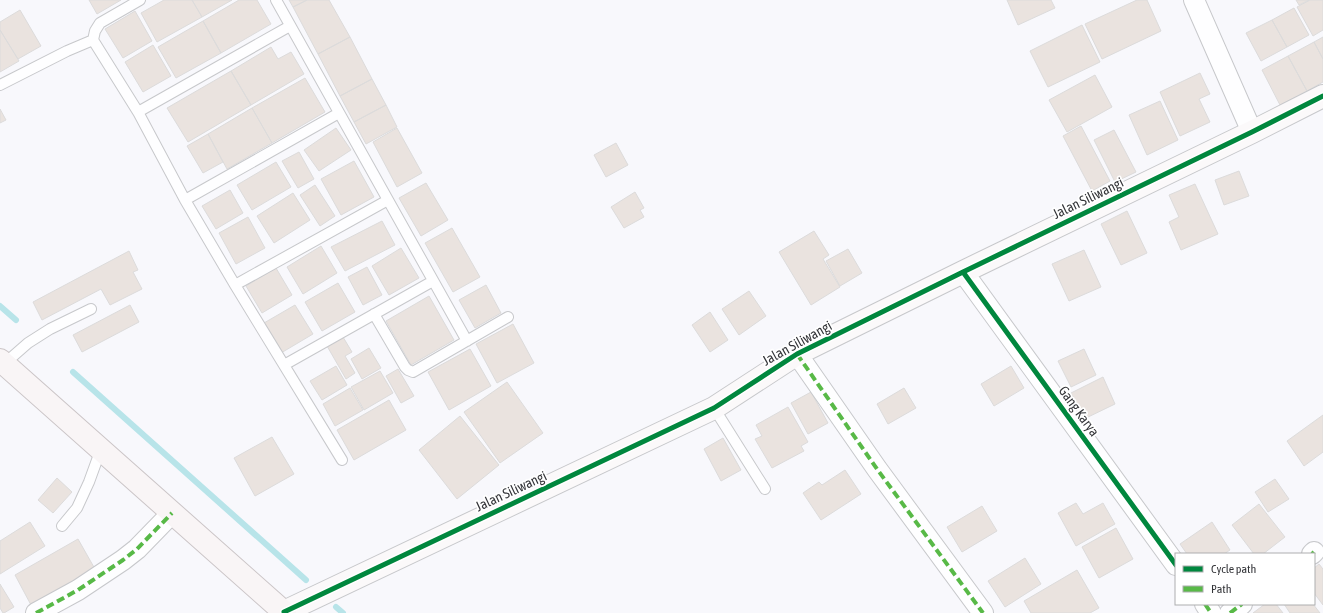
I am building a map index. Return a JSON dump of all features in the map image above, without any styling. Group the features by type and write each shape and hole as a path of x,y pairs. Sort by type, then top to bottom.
{"main road":[{"path":"2,362 285,612"}],"street":[{"path":"1194,0 1252,132"},
{"name":"Jalan Siliwangi","path":"285,612 714,408 797,354 1323,96"},
{"name":"Gang Karya","path":"963,272 1175,564"},
{"path":"797,354 877,469 983,613"},
{"path":"36,613 78,590 123,560 137,549 172,513"},
{"path":"1230,613 1241,605"}],"lane":[{"path":"0,85 11,81 67,51 92,40 100,23 140,0"},
{"path":"276,0 467,341"},
{"path":"138,112 290,26"},
{"path":"92,40 138,112 185,200 342,460"},
{"path":"185,200 339,113"},
{"path":"235,285 388,200"},
{"path":"284,364 433,281"},
{"path":"2,362 50,329 91,309"},
{"path":"374,314 405,367 413,372 508,317"},
{"path":"714,408 765,489"},
{"path":"62,526 77,508 89,482 101,449"}],"building":[{"path":"89,0 121,0 97,14"},
{"path":"164,0 192,0 202,17 157,42 141,13"},
{"path":"192,0 232,0 202,17"},
{"path":"239,0 257,0 271,24 221,53 203,21"},
{"path":"289,0 307,0 293,7"},
{"path":"307,0 329,0 350,37 318,54 293,7"},
{"path":"1007,0 1051,0 1055,8 1018,25"},
{"path":"1137,0 1147,0 1161,31 1102,59 1085,24"},
{"path":"1296,0 1309,0 1299,5"},
{"path":"1310,0 1323,0 1323,30 1313,36 1297,7"},
{"path":"1294,8 1309,35 1287,47 1272,20"},
{"path":"20,10 41,46 18,59 0,30 0,22"},
{"path":"135,11 152,41 123,58 105,29"},
{"path":"1272,20 1287,47 1261,61 1246,33"},
{"path":"203,21 221,53 176,78 158,47"},
{"path":"1082,25 1100,62 1048,87 1030,51"},
{"path":"0,30 19,61 0,72"},
{"path":"350,37 372,79 340,96 318,54"},
{"path":"1323,37 1323,59 1314,42"},
{"path":"1314,42 1323,59 1323,82 1307,91 1288,56"},
{"path":"153,45 171,76 143,92 125,62"},
{"path":"271,47 278,59 291,52 304,74 251,105 231,71"},
{"path":"1288,56 1307,91 1280,105 1262,70"},
{"path":"231,71 251,105 188,142 167,108"},
{"path":"1200,73 1210,94 1199,99 1210,122 1180,136 1160,92"},
{"path":"1095,75 1112,107 1067,132 1049,100"},
{"path":"305,78 325,112 272,143 252,108"},
{"path":"372,79 386,105 354,122 340,96"},
{"path":"1160,101 1178,140 1147,155 1129,115"},
{"path":"386,105 397,127 366,144 354,122"},
{"path":"252,108 272,143 227,169 208,134"},
{"path":"0,109 6,120 0,123"},
{"path":"1081,126 1110,181 1092,191 1063,136"},
{"path":"336,128 351,150 319,171 304,150"},
{"path":"397,128 422,173 397,187 373,142"},
{"path":"1114,130 1136,172 1115,182 1094,140"},
{"path":"208,134 223,162 203,173 187,146"},
{"path":"616,143 628,165 606,177 594,155"},
{"path":"299,152 314,179 298,188 282,161"},
{"path":"354,161 374,197 341,215 321,179"},
{"path":"276,162 291,187 252,210 237,185"},
{"path":"1239,171 1249,196 1224,205 1215,180"},
{"path":"426,183 448,220 421,236 399,198"},
{"path":"1195,184 1218,234 1181,250 1169,222 1179,217 1169,195"},
{"path":"315,185 335,216 320,226 300,195"},
{"path":"230,190 243,213 216,229 202,206"},
{"path":"635,192 644,208 640,210 644,217 624,228 611,207"},
{"path":"293,193 310,220 274,243 257,216"},
{"path":"1127,211 1147,253 1121,265 1101,224"},
{"path":"248,217 265,248 236,264 219,233"},
{"path":"382,221 395,245 345,271 331,247"},
{"path":"452,228 480,277 453,292 425,243"},
{"path":"814,231 829,255 823,259 840,287 811,305 779,252"},
{"path":"321,246 337,273 303,294 287,267"},
{"path":"401,248 419,278 389,295 372,266"},
{"path":"848,249 862,273 840,286 826,261"},
{"path":"1084,250 1101,287 1069,301 1052,264"},
{"path":"129,251 138,270 133,272 142,289 110,305 101,289 42,320 33,302"},
{"path":"367,267 382,295 363,305 348,277"},
{"path":"276,268 292,295 262,313 246,286"},
{"path":"338,283 355,312 322,331 305,302"},
{"path":"486,285 501,313 475,328 459,300"},
{"path":"749,291 766,316 739,335 722,309"},
{"path":"429,296 454,340 411,365 386,321"},
{"path":"130,305 139,322 82,352 73,335"},
{"path":"295,305 313,334 281,353 264,323"},
{"path":"710,312 728,340 710,352 692,325"},
{"path":"513,324 534,363 497,383 476,344"},
{"path":"343,337 352,352 345,356 355,373 346,379 327,346"},
{"path":"369,348 381,368 362,379 351,359"},
{"path":"470,349 491,386 449,410 428,372"},
{"path":"1084,349 1096,375 1071,387 1058,361"},
{"path":"336,366 347,385 322,400 310,381"},
{"path":"1011,366 1024,388 994,406 981,384"},
{"path":"398,369 414,396 401,403 386,376"},
{"path":"380,371 393,393 364,410 351,387"},
{"path":"1103,377 1115,404 1084,419 1071,393"},
{"path":"507,382 543,433 500,463 464,412"},
{"path":"350,388 363,410 335,426 323,404"},
{"path":"904,388 916,408 888,424 877,404"},
{"path":"811,392 828,423 808,434 791,403"},
{"path":"389,400 406,430 354,460 337,430"},
{"path":"788,407 808,442 801,446 804,451 772,468 755,439 762,436 756,425"},
{"path":"1323,415 1323,452 1304,466 1287,441"},
{"path":"460,416 499,465 457,499 419,450"},
{"path":"272,437 294,474 255,496 234,458"},
{"path":"723,438 741,470 721,481 704,449"},
{"path":"845,470 861,494 821,520 803,493 819,482 822,485"},
{"path":"57,478 72,492 53,513 38,500"},
{"path":"1275,479 1289,499 1268,512 1255,492"},
{"path":"1076,503 1083,514 1103,503 1115,524 1076,546 1058,513"},
{"path":"1259,504 1285,537 1264,553 1253,553 1232,525"},
{"path":"982,506 997,531 962,552 947,527"},
{"path":"30,522 45,546 0,574 0,541"},
{"path":"1212,522 1230,550 1226,553 1186,553 1180,544"},
{"path":"1116,528 1133,559 1099,578 1082,547"},
{"path":"78,539 95,569 31,605 15,575"},
{"path":"1025,558 1041,584 1005,607 988,581"},
{"path":"1319,564 1323,569 1323,605 1315,594 1315,567"},
{"path":"1077,570 1099,608 1090,613 1031,613 1024,601"},
{"path":"0,584 14,607 4,613 0,608"},
{"path":"1264,605 1277,605 1283,613 1253,613"},
{"path":"1285,605 1314,605 1320,613 1290,613"}],"waterway":[{"path":"0,306 16,320"},
{"path":"73,372 306,580"},
{"path":"336,607 343,613"}],"marked path":[{"path":"797,354 877,469 983,613"},
{"path":"36,613 78,590 123,560 137,549 172,513"},
{"path":"1206,605 1211,613"},
{"path":"1230,613 1241,605"}],"cycle path":[{"path":"284,612 714,408 797,354 1323,96"},
{"path":"963,272 1175,564"}]}
